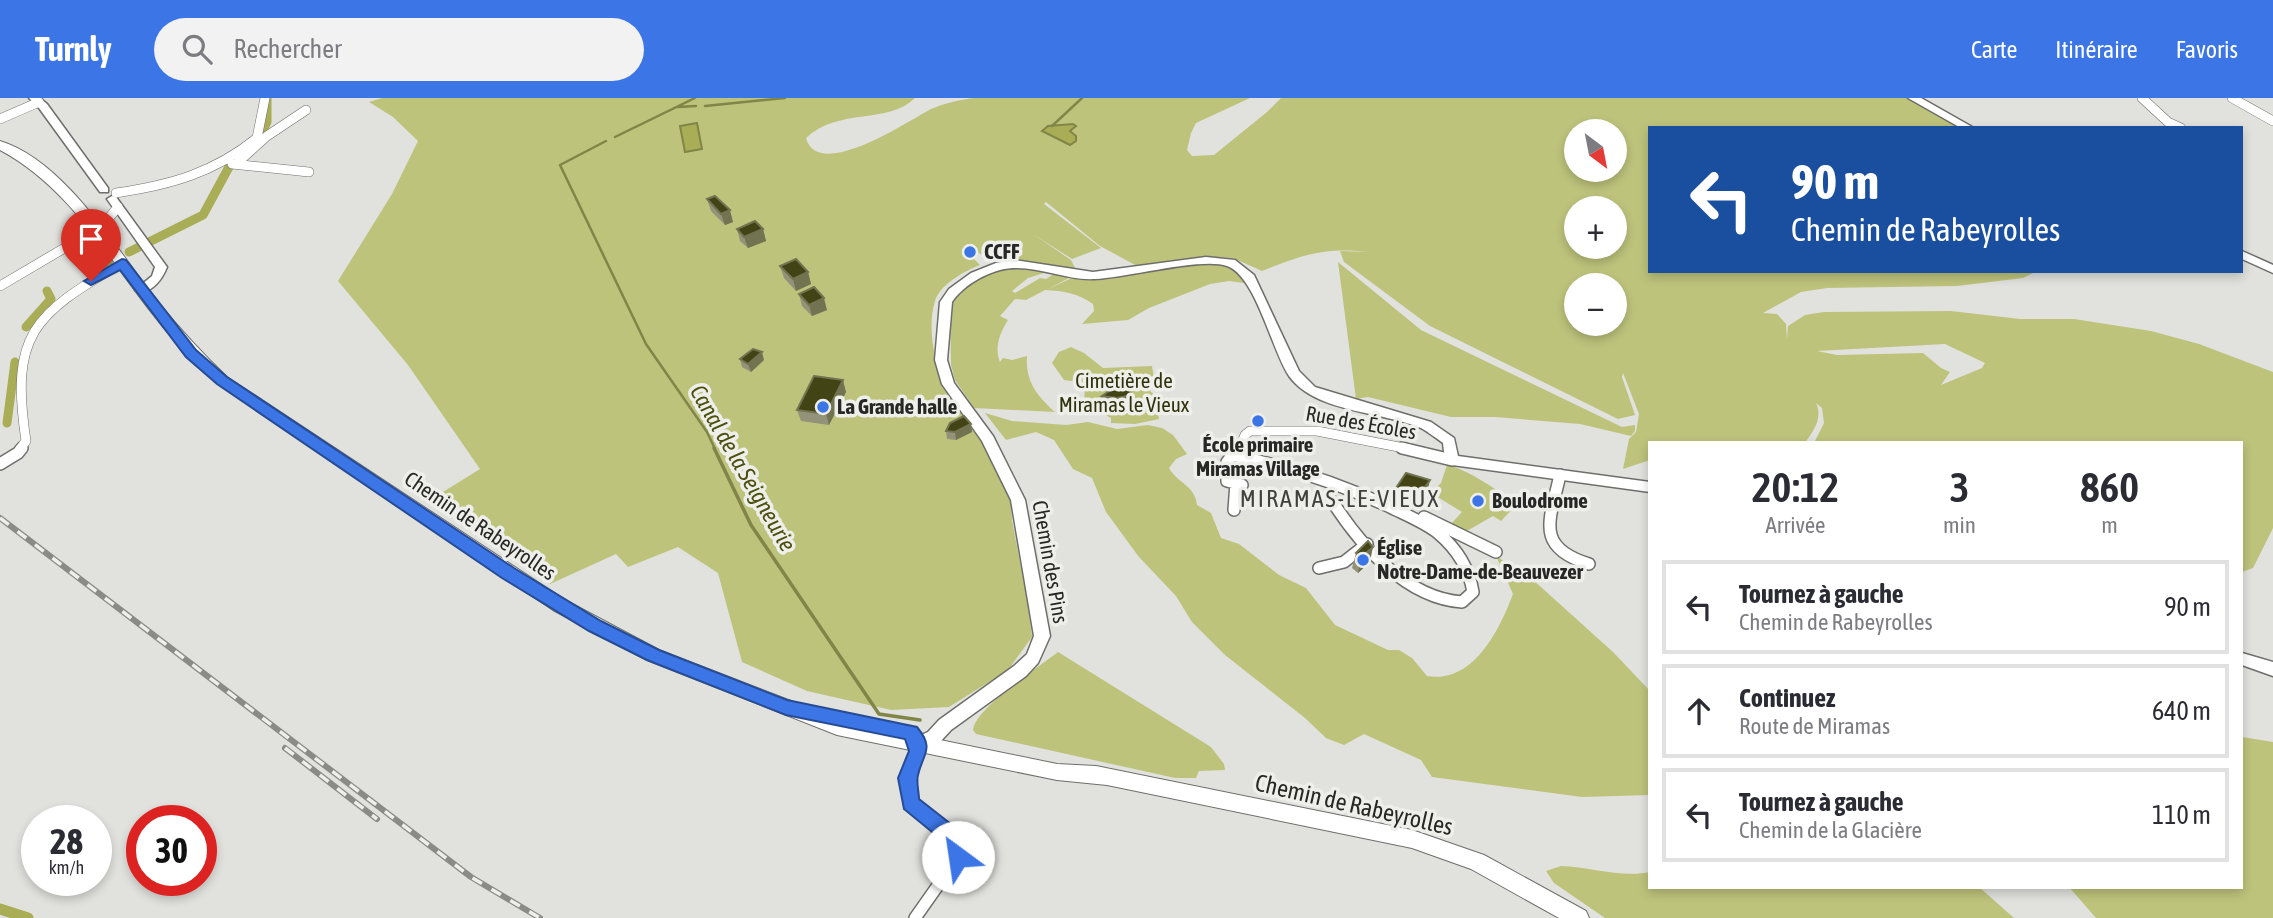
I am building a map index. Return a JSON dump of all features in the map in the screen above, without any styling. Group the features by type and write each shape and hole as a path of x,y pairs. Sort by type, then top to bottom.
{"main road":[{"name":"Chemin de Rabeyrolles","path":"0,145 48,176 122,263 191,353 232,388 559,605 653,655 837,727 927,738 1057,772 1105,777"},
{"name":"Chemin de Rabeyrolles","path":"786,707 1004,752 1105,777 1412,839 1477,862 1579,918"}],"street":[{"path":"112,197 175,184 224,163 257,138 265,98"},
{"path":"1913,98 1965,126"},
{"path":"2142,98 2168,122 2177,126"},
{"path":"2232,98 2273,121"},
{"path":"0,118 37,100 112,197 161,267 157,278 142,290"},
{"path":"236,164 267,136 306,110"},
{"path":"224,163 309,172"},
{"path":"0,286 96,231 112,197"},
{"path":"2243,254 2273,269"},
{"name":"Chemin des Pins","path":"927,738 1025,667 1039,647 1042,636 1018,500 984,432 948,384 941,360 946,302 963,284 996,267 1014,264 1093,276 1219,261 1240,268 1250,278 1284,354 1301,382 1317,394 1426,425 1449,441 1452,460"},
{"path":"0,464 18,453 26,441 18,391 22,360 34,330 63,298 122,263"},
{"name":"Rue des Écoles","path":"1241,444 1250,431 1317,431 1452,460"},
{"path":"1241,444 1236,456 1350,489 1428,526 1448,543 1468,570 1473,592 1469,598 1457,603 1445,601 1387,567 1342,518 1332,501"},
{"path":"1234,510 1235,483 1227,462 1241,444"},
{"path":"1452,460 1648,487"},
{"path":"1560,475 1549,515 1550,538 1558,551 1573,560 1589,564"},
{"path":"1395,510 1414,512 1485,550 1496,552"},
{"path":"1319,568 1344,562 1367,544"},
{"path":"2243,660 2273,669"},
{"path":"915,918 958,857 958,841 910,803 908,778 918,751 927,738"}],"green space":[{"path":"382,98 915,98 891,111 833,122 806,138 814,150 827,154 845,151 885,135 936,107 974,98 1250,98 1196,123 1187,150 1192,156 1214,155 1281,98 1907,98 1957,126 1648,126 1648,273 2033,273 2023,278 1957,286 1827,288 1801,292 1763,313 1777,314 1786,324 1787,339 1788,326 1805,315 1824,312 1951,311 2020,319 2074,319 2151,331 2199,344 2273,372 2273,528 2253,568 2243,572 2243,441 1815,441 1824,423 1822,408 1816,403 1818,419 1806,441 1648,441 1648,461 1623,469 1629,439 1636,432 1639,414 1623,373 1635,415 1618,419 1430,326 1344,262 1340,251 1371,252 1340,250 1315,253 1262,271 1233,258 1209,257 1137,266 1100,246 1046,202 1044,204 1101,248 1072,259 1033,234 1071,260 1077,272 1012,258 984,256 977,252 972,257 980,265 942,289 932,314 933,342 939,371 951,397 993,453 1009,483 1012,521 1032,637 1008,670 949,707 891,710 807,691 742,662 718,573 678,547 628,567 616,554 550,584 500,545 471,516 435,497 480,469 408,365 338,281 392,194 418,141 393,117 369,102","holes":["1945,344 1985,363 1982,368 1941,385 1950,372 1923,353 1837,355 1817,351"]},
{"path":"1338,262 1421,330 1622,427 1635,425 1635,431 1631,436 1580,424 1495,417 1451,417 1368,397 1356,399"},
{"path":"1214,263 1229,265 1244,277 1244,283 1229,281 1210,284 1149,308 1128,320 1082,324 1094,311 1093,304 1064,292 1045,290 1026,300 1015,299 1000,316 1008,320 999,340 1000,362 1003,358 1012,360 1027,356 1030,380 1055,412 974,408 955,380 951,365 950,299 980,277 1001,268 1015,266 1047,272 1028,278 1012,291 1015,293 1040,278 1046,279 1054,274 1071,277 1046,290 1074,277 1101,278"},
{"name":"Cimetière de Miramas le Vieux","path":"1071,347 1084,353 1103,368 1152,366 1155,385 1150,391 1156,396 1159,419 1135,424 1111,423 1111,418 1098,411 1084,409 1085,383 1064,380 1052,363 1059,352"},
{"path":"985,413 1012,421 1066,425 1088,422 1117,429 1148,425 1162,428 1173,435 1187,454 1176,459 1169,468 1193,493 1197,505 1211,513 1221,538 1239,544 1279,575 1306,588 1335,625 1388,650 1399,650 1412,658 1427,676 1458,672 1482,652 1492,638 1513,594 1496,556 1532,579 1613,652 1648,689 1648,795 1582,797 1432,777 1421,760 1364,734 1344,745 1326,738 1305,718 1225,655 1192,622 1176,596 1139,557 1106,512 1092,478 1073,469 1054,440 1036,432 1006,440"},
{"name":"Boulodrome","path":"1447,465 1483,481 1515,506 1501,521 1493,516 1465,532 1450,525 1462,512 1431,493 1441,483"},
{"path":"1058,652 1211,747 1224,764 1225,770 1199,771 1196,778 1175,778 976,734 973,730 976,721 984,711 1009,688"},
{"path":"2243,737 2273,742 2273,918 2096,918 2071,889 2243,889"},
{"path":"1561,866 1617,873 1648,872 1648,889 1981,889 2014,918 1605,918 1554,883 1546,871"}],"shaded area":[{"path":"697,123 702,149 685,152 680,126"},
{"path":"1048,126 1076,126 1070,131 1076,136 1076,141 1070,145 1042,131"}],"building":[{"path":"715,196 730,210 721,214 707,199"},
{"path":"755,221 763,229 744,237 737,229"},
{"path":"796,259 808,272 793,279 780,266"},
{"path":"814,287 824,298 809,305 799,294"},
{"path":"753,349 762,352 748,364 740,359"},
{"path":"814,376 843,380 826,414 797,410"},
{"path":"1127,384 1132,395 1117,398 1102,396 1115,387"},
{"path":"964,416 971,424 955,432 946,431 950,423"},
{"path":"1406,473 1430,480 1417,498 1396,488"},
{"path":"1368,541 1373,547 1361,557 1356,553"}],"waterway":[{"path":"257,142 267,122 267,98"},
{"path":"615,137 695,98"},
{"path":"705,106 785,98"},
{"path":"1052,126 1082,98"},
{"path":"678,107 696,106"},
{"name":"Canal de la Seigneurie","path":"606,141 560,165 646,344 707,432 715,449"},
{"path":"129,252 203,215 229,167 239,157"},
{"path":"91,273 108,262"},
{"path":"26,327 51,299 47,291"},
{"path":"7,423 15,362"},
{"name":"Canal de la Seigneurie","path":"714,448 751,525 879,714 920,720"},
{"path":"0,909 28,918"}],"railway":[{"path":"0,518 471,877 540,918"},
{"path":"285,748 377,819"}],"place":[{"name":"CCFF","path":"970,252"},
{"name":"La Grande halle","path":"823,407"},
{"name":"École primaire Miramas Village","path":"1258,421"},
{"name":"Boulodrome","path":"1478,501"},
{"name":"Église Notre-Dame-de-Beauvezer","path":"1363,560"}],"district":[{"name":"MIRAMAS-LE-VIEUX","path":"1340,499"}],"route":[{"path":"91,281 122,263 191,353 232,388 508,573 595,626 653,655 786,707 915,736 918,751 906,787 910,803 923,816 958,841 958,857"}]}
